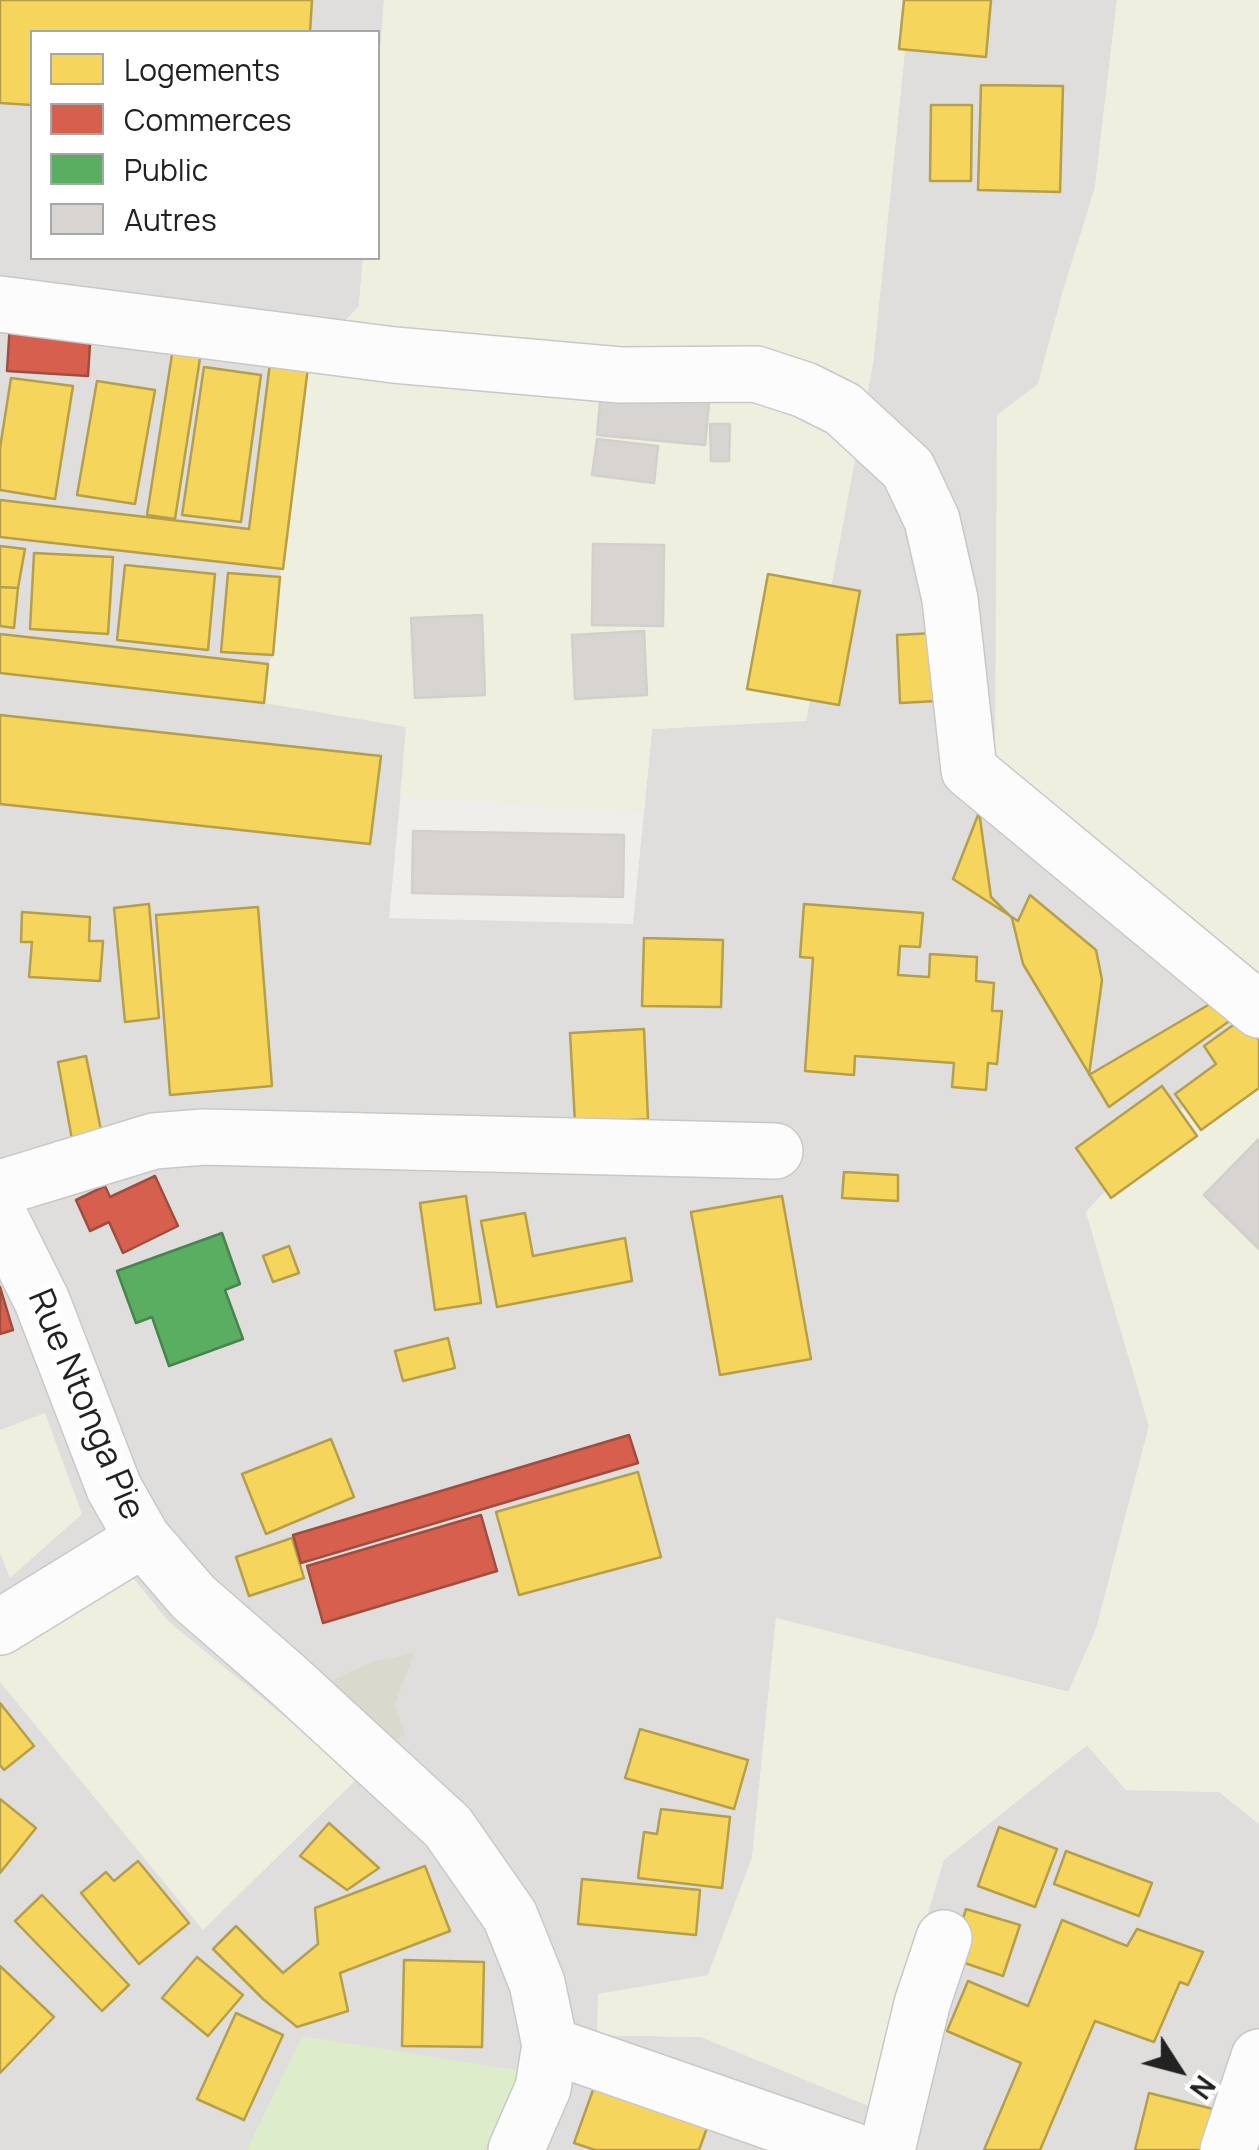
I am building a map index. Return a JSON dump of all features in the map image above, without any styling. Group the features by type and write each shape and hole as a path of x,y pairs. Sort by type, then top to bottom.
{"street":[{"path":"0,304 413,357 620,374 756,374 805,390 842,409 908,469 932,520 950,600 969,770 1259,1010"},
{"path":"0,1188 154,1142 204,1137 775,1151"},
{"name":"Rue Ntonga Pie","path":"0,1217 42,1300 114,1488 142,1539 193,1597 448,1827 510,1916 537,1983 550,2045"},
{"path":"0,1628 142,1539"},
{"path":"887,2150 922,2004 944,1938"},
{"path":"516,2150 543,2088 550,2045 852,2150"},
{"path":"1228,2150 1259,2057"}],"shaded area":[{"path":"0,0 384,0 380,56 380,30 30,30 30,260 363,260 359,306 309,359 273,655 268,664 407,727 389,918 633,924 652,729 806,720 873,363 910,0 1117,0 1095,187 1038,384 1251,1034 1086,1212 1149,1426 1096,1629 1069,1692 776,1618 752,1858 708,1976 599,1994 598,2035 701,2037 869,2106 944,1860 1087,1745 1126,1790 1220,1792 1259,1824 1259,2150 0,2150"},
{"path":"414,1653 395,1704 405,1735 386,1745 323,1685 371,1662"}],"green space":[{"path":"384,0 910,0 873,363 806,721 652,729 644,812 400,797 406,727 264,703 268,664 274,655 280,577 309,359 359,306 363,260 380,260 380,56"},
{"path":"1117,0 1259,0 1259,1824 1219,1792 1126,1790 1087,1745 943,1860 869,2106 701,2037 597,2035 598,1994 708,1975 752,1858 776,1618 1068,1692 1096,1629 1149,1426 1086,1212 1251,1034 995,759 997,415 1038,384 1095,188"},
{"path":"45,1413 82,1514 10,1578 0,1553 0,1430"},
{"path":"115,1556 169,1622 359,1777 203,1930 0,1682 0,1627"},
{"path":"302,2036 523,2071 484,2150 247,2150"}],"building: Logements":[{"path":"0,0 312,0 310,30 30,30 30,105 0,103"},
{"path":"904,0 991,0 986,57 899,49"},
{"path":"981,85 1063,86 1060,192 978,190"},
{"path":"931,105 972,105 971,181 930,181"},
{"path":"173,348 201,352 175,519 147,515"},
{"path":"271,355 309,359 283,569 0,537 0,500 249,529"},
{"path":"204,367 261,375 241,522 182,515"},
{"path":"11,378 73,386 55,499 0,490 0,448"},
{"path":"97,381 155,390 135,504 77,495"},
{"path":"0,546 25,549 18,588 0,587"},
{"path":"34,553 113,557 108,634 30,629"},
{"path":"125,565 215,574 208,650 117,640"},
{"path":"228,573 280,577 273,655 221,652"},
{"path":"768,574 860,591 839,705 747,689"},
{"path":"0,587 18,588 14,628 0,626"},
{"path":"934,633 937,701 900,703 897,635"},
{"path":"0,634 268,664 264,703 0,673"},
{"path":"0,715 381,756 370,844 0,804"},
{"path":"975,783 1235,1017 1109,1107 1023,964 1012,918 991,897"},
{"path":"987,792 1232,991 1089,1075 1102,980 1096,950 1030,895 1018,921 953,879"},
{"path":"149,904 159,1018 125,1022 114,908"},
{"path":"804,904 923,913 920,947 900,946 898,975 929,977 930,954 977,957 976,981 994,983 992,1011 1002,1011 997,1064 988,1063 986,1090 952,1087 954,1063 855,1056 854,1075 805,1071 813,958 800,957"},
{"path":"258,907 272,1086 170,1095 156,915"},
{"path":"22,912 90,917 89,941 103,941 100,981 29,977 32,942 21,942"},
{"path":"644,938 723,940 721,1007 642,1006"},
{"path":"1243,1018 1259,1040 1259,1088 1201,1130 1175,1094 1216,1064 1204,1046"},
{"path":"644,1029 648,1119 575,1123 570,1033"},
{"path":"86,1056 103,1140 73,1145 58,1062"},
{"path":"1162,1086 1197,1136 1111,1198 1076,1148"},
{"path":"844,1172 898,1175 898,1201 842,1198"},
{"path":"466,1196 481,1303 435,1310 420,1203"},
{"path":"782,1196 811,1359 720,1375 691,1212"},
{"path":"525,1213 533,1256 625,1238 632,1281 497,1307 481,1221"},
{"path":"289,1246 299,1273 273,1282 263,1256"},
{"path":"448,1338 455,1368 403,1381 395,1351"},
{"path":"331,1439 354,1497 266,1534 242,1474"},
{"path":"638,1472 661,1557 519,1595 496,1512"},
{"path":"292,1538 304,1578 249,1596 236,1557"},
{"path":"0,1703 34,1746 4,1770 0,1765"},
{"path":"640,1729 748,1760 734,1809 625,1778"},
{"path":"0,1799 36,1828 0,1873"},
{"path":"661,1809 730,1817 722,1888 638,1878 644,1832 657,1834"},
{"path":"329,1823 379,1868 347,1890 300,1856"},
{"path":"999,1827 1057,1849 1035,1907 978,1886"},
{"path":"1066,1851 1152,1883 1139,1916 1054,1884"},
{"path":"138,1861 189,1923 139,1964 81,1893 106,1872 114,1881"},
{"path":"425,1866 450,1931 340,1973 348,2011 297,2027 213,1949 236,1926 283,1973 318,1944 315,1908"},
{"path":"582,1879 700,1890 696,1935 578,1924"},
{"path":"42,1895 129,1985 102,2011 15,1921"},
{"path":"966,1909 1020,1925 1003,1976 950,1958"},
{"path":"1062,1920 1127,1946 1137,1929 1203,1952 1188,1985 1180,1982 1154,2042 1095,2021 1040,2150 984,2150 1021,2063 947,2031 968,1981 1028,2006"},
{"path":"197,1957 243,1995 208,2036 162,1998"},
{"path":"404,1960 484,1962 482,2047 402,2046"},
{"path":"0,1966 54,2017 0,2073"},
{"path":"236,2013 283,2035 244,2120 197,2099"},
{"path":"598,2076 712,2114 699,2150 595,2150 574,2143"},
{"path":"1149,2093 1213,2109 1202,2150 1135,2150"}],"building: Commerces":[{"path":"10,323 91,328 88,376 7,371"},
{"path":"155,1176 178,1226 123,1253 109,1222 90,1231 76,1200 105,1186 110,1197"},
{"path":"0,1287 13,1330 0,1334"},
{"path":"629,1435 638,1463 301,1563 293,1535"},
{"path":"481,1515 497,1571 323,1623 307,1566"}],"building: Public":[{"path":"222,1233 240,1284 225,1290 243,1339 169,1366 152,1317 136,1323 117,1271"}],"building: Autres":[{"path":"602,381 710,392 705,445 597,435"},
{"path":"710,424 730,424 729,461 711,461"},
{"path":"597,439 658,446 654,483 592,475"},
{"path":"593,544 664,545 663,626 592,625"},
{"path":"482,615 485,695 415,698 411,618"},
{"path":"644,631 647,695 575,699 572,635"},
{"path":"413,831 624,835 623,897 412,893"},
{"path":"1259,1139 1259,1249 1204,1195"}]}
